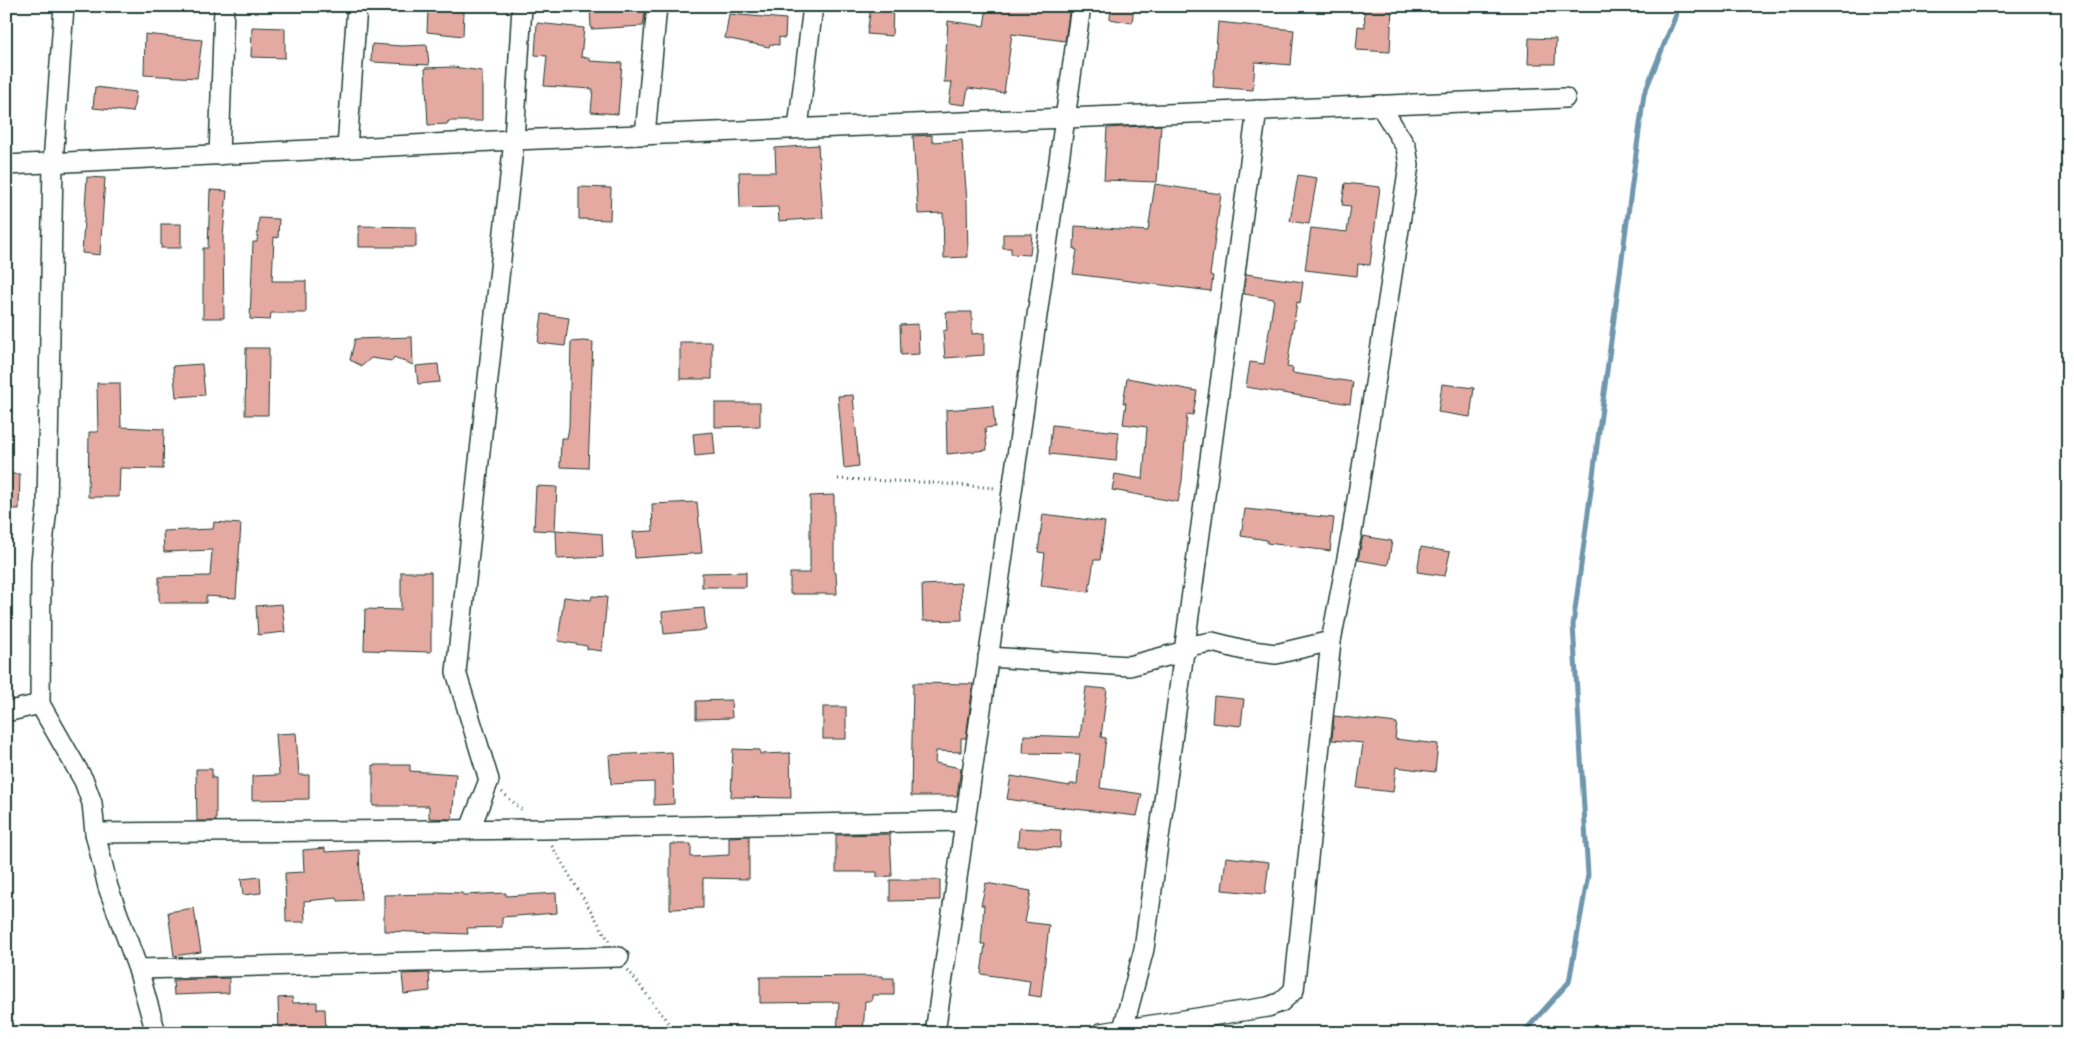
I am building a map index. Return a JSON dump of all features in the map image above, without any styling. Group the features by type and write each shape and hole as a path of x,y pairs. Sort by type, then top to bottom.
{"street":[{"path":"64,6 53,163 48,508 41,562 40,704 84,781 92,803 95,834 108,887 138,969 156,1033"},
{"path":"220,155 224,6"},
{"path":"347,148 357,6"},
{"path":"470,829 489,780 456,672 514,140 522,6"},
{"path":"645,135 657,6"},
{"path":"798,128 812,6"},
{"path":"935,1033 1080,6"},
{"path":"6,165 514,140 1566,98"},
{"path":"1101,1033 1268,1007 1282,1002 1294,990 1331,642 1352,532 1409,164 1406,147 1380,105"},
{"path":"1123,1029 1144,949 1182,652 1257,110"},
{"path":"988,657 1130,666 1182,652 1194,645 1212,642 1244,650 1276,654 1331,642"},
{"path":"6,712 40,704"},
{"path":"95,834 542,829 965,821"},
{"path":"138,969 619,957"}],"path":[{"path":"838,479 920,482 1012,490"},
{"path":"489,780 542,829 619,957 676,1033"}],"building":[{"path":"590,6 646,6 643,26 591,29"},
{"path":"871,6 893,6 892,36 867,34"},
{"path":"987,6 1070,6 1065,41 1012,34 1004,93 968,88 965,105 949,103 952,82 944,82 948,21 984,26"},
{"path":"1111,6 1134,6 1132,23 1110,19"},
{"path":"1364,6 1392,6 1390,52 1356,50 1358,26 1365,27"},
{"path":"428,9 464,11 463,36 427,32"},
{"path":"729,14 786,19 785,38 779,37 779,45 770,44 769,47 725,38"},
{"path":"1218,22 1294,30 1291,65 1255,62 1253,90 1213,87"},
{"path":"537,23 584,28 581,57 590,58 590,61 622,63 618,114 591,112 593,89 544,86 547,56 535,55"},
{"path":"252,27 285,28 285,58 251,57"},
{"path":"145,34 202,40 197,78 144,75"},
{"path":"1529,38 1556,39 1555,64 1528,64"},
{"path":"372,44 427,45 429,65 373,62 371,61"},
{"path":"453,67 482,71 482,121 448,121 448,124 428,125 425,68"},
{"path":"95,87 136,92 133,112 93,108"},
{"path":"1161,125 1157,182 1104,180 1107,128"},
{"path":"932,135 932,142 962,140 967,201 968,257 944,258 943,213 918,214 913,136"},
{"path":"818,145 823,218 779,221 778,207 740,208 739,172 776,172 775,148"},
{"path":"1298,175 1317,178 1309,224 1290,221"},
{"path":"87,177 105,178 100,255 82,253"},
{"path":"1345,183 1380,187 1370,265 1358,264 1357,276 1305,270 1311,228 1347,232 1351,206 1342,205"},
{"path":"1155,184 1221,194 1210,275 1213,276 1211,291 1073,274 1077,250 1074,249 1075,226 1148,231"},
{"path":"579,187 611,188 610,220 579,219"},
{"path":"210,190 227,191 223,236 224,318 203,318 203,248 208,248"},
{"path":"259,218 279,219 278,238 274,237 272,281 306,281 306,313 271,313 270,320 250,319 253,242 257,242"},
{"path":"161,224 181,224 181,248 161,248"},
{"path":"359,226 416,227 416,247 359,247"},
{"path":"1003,234 1032,234 1030,255 1011,254 1011,248 1003,248"},
{"path":"1246,274 1303,282 1300,303 1297,302 1287,367 1293,368 1292,373 1353,382 1350,404 1246,387 1250,362 1264,364 1274,299 1244,294"},
{"path":"946,312 972,312 972,334 984,333 984,355 945,358 943,331 947,330"},
{"path":"542,314 569,318 565,346 538,343"},
{"path":"918,324 919,354 901,355 900,325"},
{"path":"412,337 413,365 394,357 392,361 371,358 362,366 350,360 355,339"},
{"path":"571,342 593,342 588,468 560,467 561,438 567,438 569,427"},
{"path":"680,342 712,342 712,379 680,379"},
{"path":"246,348 269,348 268,415 245,415"},
{"path":"202,364 205,395 176,397 173,366"},
{"path":"438,364 440,382 418,384 416,366"},
{"path":"1127,378 1197,391 1193,415 1187,414 1182,481 1178,502 1112,490 1115,474 1143,479 1147,427 1123,424 1126,403 1123,403"},
{"path":"97,383 120,383 121,427 164,429 163,469 120,468 119,497 88,497 89,432 98,432"},
{"path":"1442,384 1474,388 1470,417 1438,412"},
{"path":"853,395 859,466 844,468 838,396"},
{"path":"715,403 760,403 760,426 715,427"},
{"path":"993,406 995,427 985,428 987,450 947,454 946,410"},
{"path":"1052,425 1119,432 1116,461 1049,454"},
{"path":"713,432 715,454 695,456 693,434"},
{"path":"6,474 20,474 19,509 6,509"},
{"path":"536,486 557,487 555,531 534,530"},
{"path":"834,495 834,573 836,573 837,594 790,594 790,573 810,573 810,496"},
{"path":"697,502 702,553 635,558 633,532 653,531 652,504"},
{"path":"1245,509 1334,518 1330,551 1267,543 1267,540 1241,536"},
{"path":"1043,514 1105,522 1100,560 1094,560 1089,592 1041,586 1045,553 1038,552"},
{"path":"214,522 241,524 236,598 206,596 206,603 159,603 159,577 210,576 212,550 164,552 163,531 213,529"},
{"path":"556,530 602,534 603,557 557,559"},
{"path":"1363,536 1392,541 1388,565 1358,560"},
{"path":"1421,547 1450,552 1445,576 1417,572"},
{"path":"401,572 431,572 431,652 364,650 365,609 401,610"},
{"path":"746,572 746,587 702,587 702,573"},
{"path":"961,583 962,620 923,621 922,585"},
{"path":"592,596 607,597 602,651 587,649 587,646 558,641 564,597 591,600"},
{"path":"282,604 285,632 258,635 256,606"},
{"path":"704,608 706,630 664,634 662,612"},
{"path":"913,683 973,684 966,738 961,738 961,752 936,751 935,763 961,768 957,796 911,796"},
{"path":"1086,687 1107,689 1101,737 1106,738 1100,788 1142,794 1137,816 1007,799 1011,776 1070,786 1070,784 1077,784 1080,754 1023,753 1024,735 1080,737"},
{"path":"1214,696 1244,699 1241,726 1212,723"},
{"path":"731,700 732,718 696,719 696,701"},
{"path":"823,707 846,707 846,739 823,739"},
{"path":"1334,716 1397,723 1395,739 1438,744 1435,772 1396,767 1393,792 1357,788 1363,743 1332,740"},
{"path":"296,733 299,775 309,775 309,799 252,800 252,776 279,775 276,734"},
{"path":"733,749 760,750 760,754 790,753 791,798 731,797"},
{"path":"672,752 674,804 654,805 654,782 611,784 609,755"},
{"path":"373,765 410,765 410,771 456,774 452,819 429,818 429,806 373,806"},
{"path":"196,769 212,769 212,778 216,778 216,821 197,821"},
{"path":"1019,828 1061,830 1060,848 1018,846"},
{"path":"890,834 892,876 877,877 877,872 836,872 836,835"},
{"path":"749,836 749,879 703,878 703,908 670,909 670,844 691,844 691,857 729,855 729,837"},
{"path":"325,848 325,852 359,850 361,900 338,901 337,898 304,901 305,922 286,922 285,873 304,872 303,850"},
{"path":"1226,857 1269,862 1265,894 1222,890"},
{"path":"260,877 261,893 243,895 241,879"},
{"path":"890,880 940,880 940,900 890,901"},
{"path":"986,883 1031,891 1025,922 1049,925 1041,997 1028,995 1030,981 981,974 985,944 981,944 984,905 981,905"},
{"path":"436,892 462,893 463,895 506,893 506,896 556,893 557,913 502,917 502,927 467,928 468,934 384,931 384,895 436,894"},
{"path":"194,908 201,952 174,956 168,912"},
{"path":"429,973 430,991 404,994 402,974"},
{"path":"883,976 883,978 894,978 894,995 872,995 872,1001 865,1001 863,1033 837,1033 839,1002 760,1003 760,977"},
{"path":"229,978 229,993 174,995 173,980"},
{"path":"292,997 293,1003 317,1002 317,1009 325,1009 326,1031 279,1032 278,998"}],"waterway":[{"path":"1523,1033 1569,982 1588,875 1573,625 1644,94 1676,15 1676,6"}]}
